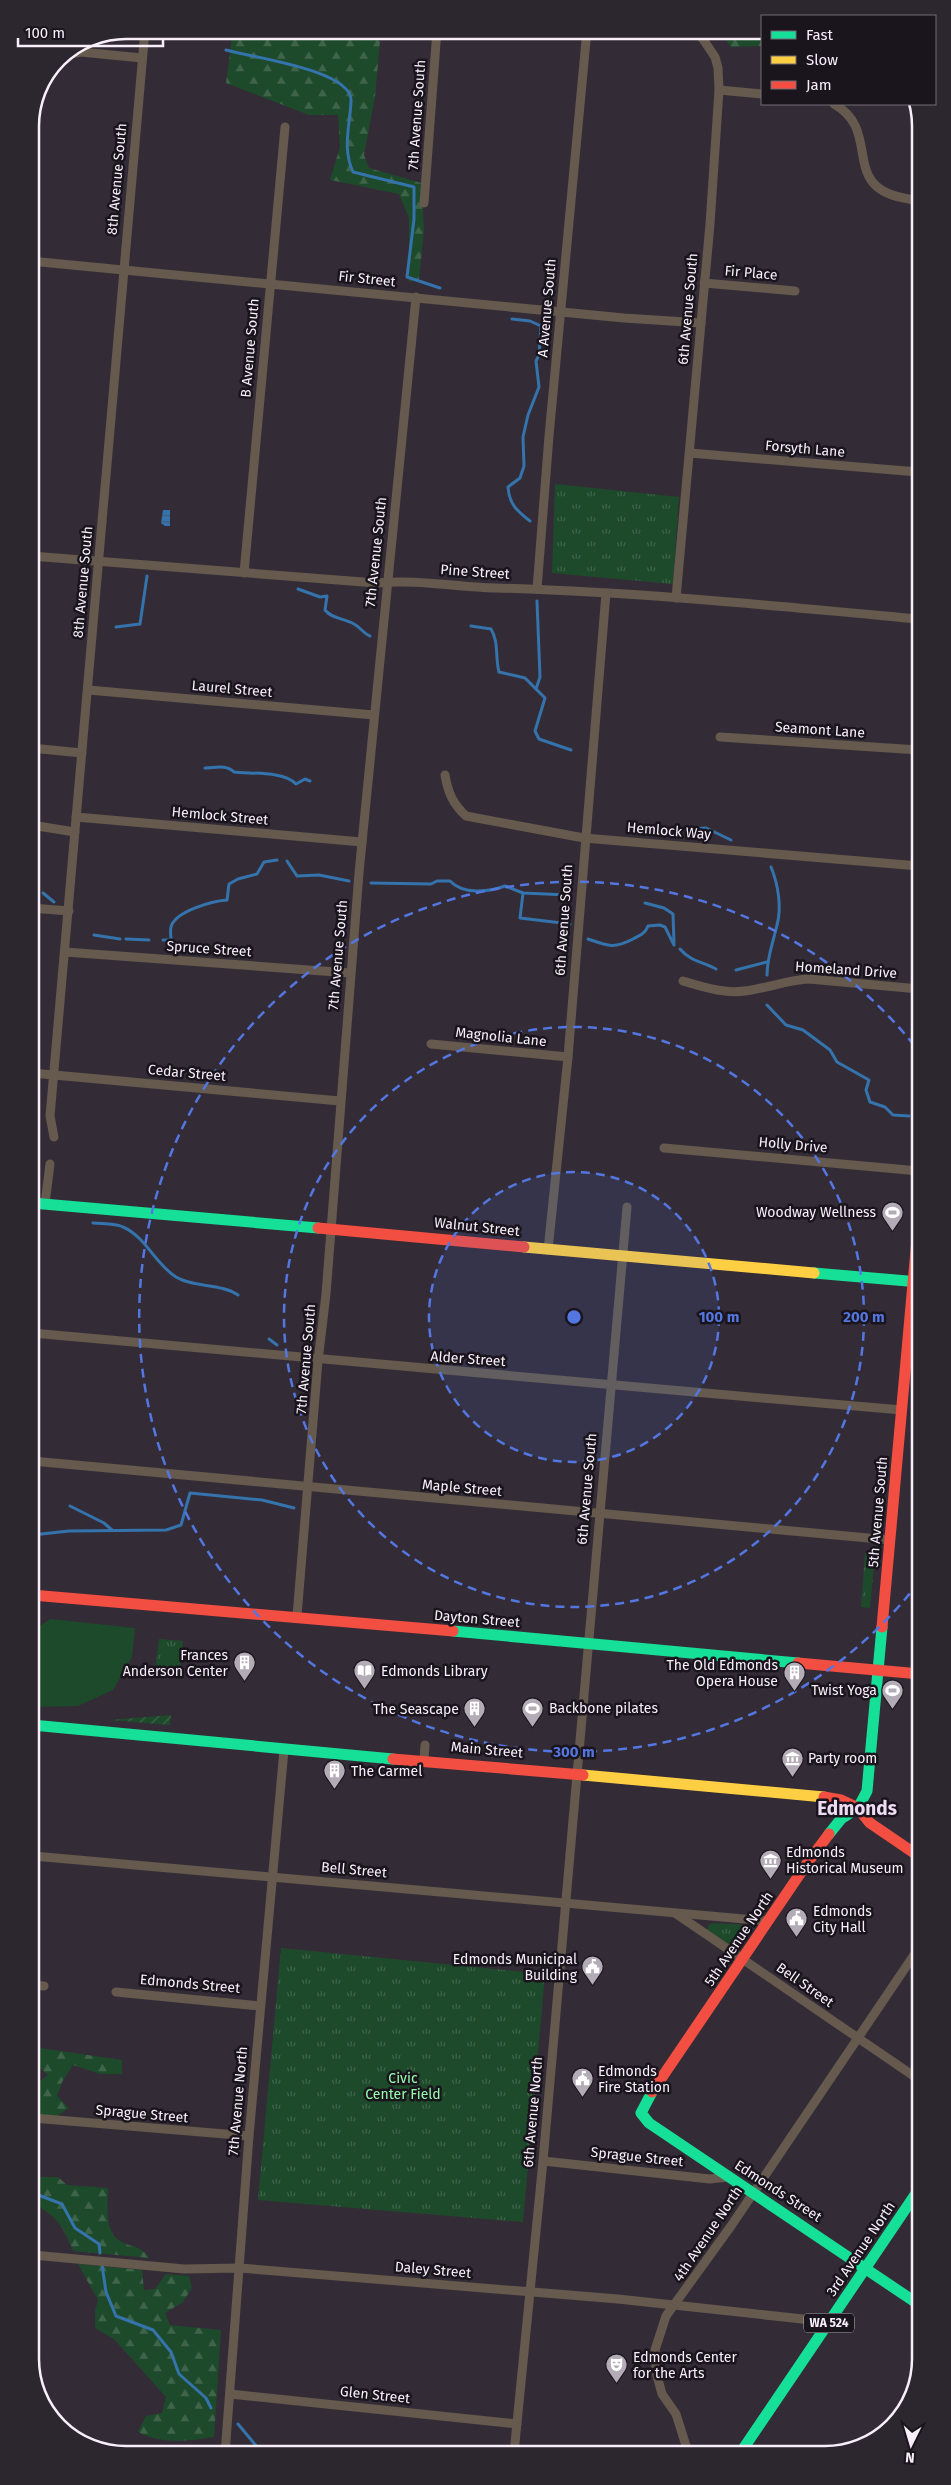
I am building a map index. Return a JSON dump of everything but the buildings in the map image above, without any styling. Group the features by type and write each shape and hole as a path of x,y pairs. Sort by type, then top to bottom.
{"street":[{"name":"8th Avenue South","path":"54,1137 50,1116 144,39"},
{"name":"7th Avenue South","path":"424,203 437,39"},
{"name":"A Avenue South","path":"537,589 560,311 586,39"},
{"name":"6th Avenue South","path":"676,598 690,454 719,90 716,57 704,39"},
{"path":"79,52 142,58"},
{"path":"719,90 761,94"},
{"path":"835,105 854,120 861,140 863,164 872,183 887,194 912,199"},
{"name":"B Avenue South","path":"244,572 285,127"},
{"name":"Fir Street","path":"39,262 701,323"},
{"name":"Fir Place","path":"704,283 795,291"},
{"name":"7th Avenue South","path":"297,1616 350,973 416,297"},
{"name":"Forsyth Lane","path":"690,454 912,472"},
{"name":"Pine Street","path":"39,557 387,582 606,592 912,618"},
{"name":"6th Avenue South","path":"548,1250 568,1057 584,838 606,592"},
{"name":"Laurel Street","path":"88,690 374,715"},
{"name":"Seamont Lane","path":"720,737 912,750"},
{"path":"39,749 82,753"},
{"name":"Hemlock Way","path":"445,776 449,794 466,816 584,838 912,865"},
{"name":"Hemlock Street","path":"76,817 362,842"},
{"path":"39,826 75,832"},
{"path":"39,909 69,912"},
{"name":"Spruce Street","path":"65,952 350,973"},
{"name":"Homeland Drive","path":"683,981 726,992 741,991 791,980 809,979 912,988"},
{"name":"Magnolia Lane","path":"430,1044 568,1057"},
{"name":"Cedar Street","path":"39,1073 340,1101"},
{"name":"Holly Drive","path":"664,1148 912,1169"},
{"path":"45,1204 50,1164"},
{"name":"Walnut Street","path":"39,1204 330,1228 548,1250 912,1282"},
{"name":"6th Avenue South","path":"576,1774 627,1207"},
{"name":"5th Avenue South","path":"858,1808 867,1791 902,1410 912,1325"},
{"name":"Alder Street","path":"39,1334 318,1361 902,1410"},
{"name":"Maple Street","path":"39,1462 890,1540"},
{"name":"Dayton Street","path":"39,1596 297,1616 912,1673"},
{"name":"Main Street","path":"39,1726 284,1750 424,1760 816,1795 841,1800 858,1808 870,1823 912,1852"},
{"path":"424,1760 425,1745"},
{"name":"7th Avenue North","path":"226,2446 249,2136 284,1750"},
{"name":"6th Avenue North","path":"515,2446 531,2292 576,1774"},
{"name":"5th Avenue North","path":"652,2092 768,1921 841,1819 858,1808"},
{"name":"Bell Street","path":"39,1856 768,1921"},
{"name":"Bell Street","path":"673,1912 912,2075"},
{"name":"4th Avenue North","path":"686,2446 676,2414 662,2394 656,2372 655,2350 664,2320 753,2193 912,1958"},
{"path":"39,1986 44,1986"},
{"name":"Edmonds Street","path":"116,1992 260,2006"},
{"name":"Edmonds Street","path":"652,2092 641,2113 643,2118 728,2177 867,2267 912,2300"},
{"name":"Sprague Street","path":"39,2118 249,2136"},
{"name":"Sprague Street","path":"543,2160 710,2179 728,2177"},
{"name":"3rd Avenue North","path":"745,2446 912,2200"},
{"name":"Daley Street","path":"39,2255 184,2269 240,2268 531,2292 830,2322"},
{"name":"Glen Street","path":"230,2394 517,2424"}],"green space":[{"path":"232,39 373,39 380,41 375,97 364,155 369,168 421,183 424,230 419,279 409,282 409,218 399,194 330,180 340,147 338,115 309,115 226,83"},
{"path":"725,39 761,39 761,46 731,47"},
{"path":"555,484 679,497 673,584 552,573"},
{"path":"865,1553 875,1554 870,1608 861,1607"},
{"path":"50,1619 135,1628 132,1657 113,1690 78,1706 39,1707 40,1626"},
{"path":"159,1639 183,1641 180,1674 155,1671"},
{"path":"171,1715 170,1725 110,1720"},
{"path":"712,1923 749,1925 753,1928 737,1952 708,1933 708,1926"},
{"name":"Civic Center Field","path":"281,1948 545,1974 523,2222 258,2200"},
{"path":"39,2048 122,2060 122,2074 100,2074 73,2065 62,2082 57,2096 69,2108 55,2117 39,2116 39,2082 48,2075 39,2067"},
{"path":"39,2177 58,2177 67,2185 108,2188 108,2217 111,2231 120,2241 138,2248 150,2258 73,2251 66,2234 54,2217 39,2207"},
{"path":"78,2264 142,2270 144,2290 155,2289 166,2274 189,2276 192,2288 183,2302 165,2313 170,2325 221,2330 214,2437 175,2441 157,2439 138,2432 146,2416 162,2413 166,2397 114,2339 95,2328 95,2311 98,2300"}],"water":[{"path":"163,510 170,510 170,526 165,526 161,523"}],"waterway":[{"path":"226,50 298,66 336,81 347,90 351,101 347,146 353,172 414,187 414,219 407,277 440,288"},
{"path":"512,319 530,321 541,326 539,355 536,361 539,387 528,415 523,437 524,466 520,478 508,487 514,507 530,521"},
{"path":"116,627 140,624 147,576"},
{"path":"298,589 320,597 327,596 325,610 328,613 354,624 370,636"},
{"path":"537,601 540,677 536,689 545,698 535,731 539,739 571,750"},
{"path":"471,626 491,629 496,644 499,672 525,678 536,689"},
{"path":"205,768 224,767 234,772 276,775 291,780 296,784 305,779 310,781"},
{"path":"675,830 706,828 731,840"},
{"path":"163,940 171,940 171,927 179,916 195,908 227,900 229,884 238,879 257,874 264,862 277,860"},
{"path":"287,861 297,876 319,875 349,881"},
{"path":"767,975 769,956 779,911 776,881 771,867"},
{"path":"371,883 431,884 437,881 450,881 462,889 476,891 491,890 505,886 523,893 567,895"},
{"path":"43,893 54,902"},
{"path":"523,893 520,918 570,924"},
{"path":"645,903 664,908 673,914 674,943"},
{"path":"588,939 606,945 616,945 640,935 648,926 660,925 665,927 674,945"},
{"path":"94,935 120,939"},
{"path":"126,939 149,940"},
{"path":"680,949 692,959 716,969"},
{"path":"736,970 767,962"},
{"path":"767,1005 786,1025 803,1030 830,1050 837,1062 869,1080 866,1090 870,1102 885,1107 893,1115 909,1116"},
{"path":"93,1223 116,1225 131,1231 162,1265 176,1277 191,1283 231,1291 238,1295"},
{"path":"269,1339 277,1345"},
{"path":"39,1534 69,1531 166,1530 181,1525 190,1493 262,1500 294,1508"},
{"path":"70,1506 104,1523 112,1530"},
{"path":"39,2195 62,2204 75,2228 99,2244 100,2253"},
{"path":"102,2265 106,2292 116,2316 153,2330 171,2352 179,2374 206,2398 211,2408"},
{"path":"238,2424 256,2446"}],"traffic: fast":[{"path":"39,1204 318,1228"},
{"path":"814,1273 912,1281"},
{"path":"829,1834 841,1819 858,1808 867,1791 882,1627"},
{"path":"453,1631 798,1663"},
{"path":"39,1726 393,1759"},
{"path":"652,2092 641,2113 649,2123 912,2300"},
{"path":"745,2446 912,2199"}],"traffic: slow":[{"path":"524,1247 814,1273"},
{"path":"583,1775 824,1797"}],"traffic: jam":[{"path":"318,1228 524,1247"},
{"path":"882,1627 912,1295"},
{"path":"39,1596 453,1631"},
{"path":"798,1663 912,1673"},
{"path":"393,1759 583,1775"},
{"path":"824,1797 841,1800 858,1808 870,1823 912,1852"},
{"path":"652,2092 829,1834"}],"place":[{"name":"Woodway Wellness","path":"892,1231"},
{"name":"Frances Anderson Center","path":"244,1682"},
{"name":"Edmonds Library","path":"365,1690"},
{"name":"The Old Edmonds Opera House","path":"794,1692"},
{"name":"Twist Yoga","path":"893,1709"},
{"name":"Backbone pilates","path":"533,1727"},
{"name":"The Seascape","path":"475,1728"},
{"name":"Party room","path":"792,1777"},
{"name":"The Carmel","path":"335,1790"},
{"name":"Edmonds Historical Museum","path":"770,1879"},
{"name":"Edmonds City Hall","path":"797,1938"},
{"name":"Edmonds Municipal Building","path":"593,1986"},
{"name":"Edmonds Fire Station","path":"582,2098"},
{"name":"Edmonds Center for the Arts","path":"617,2384"}],"district":[{"name":"Edmonds","path":"857,1808"}]}
